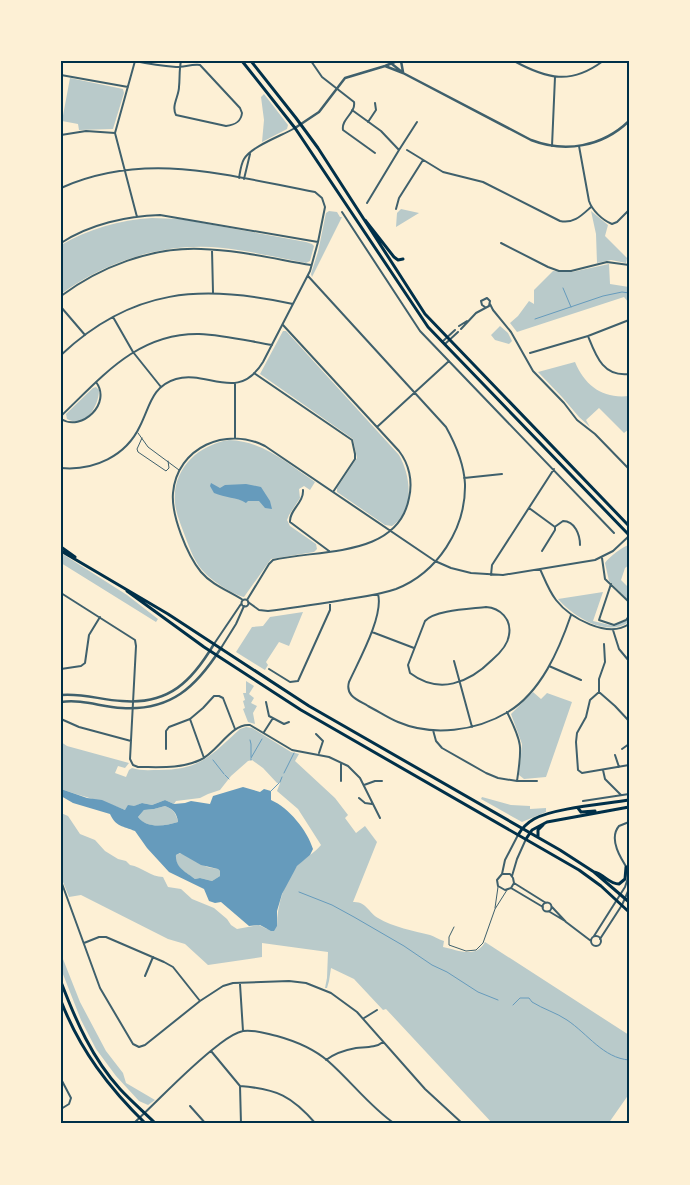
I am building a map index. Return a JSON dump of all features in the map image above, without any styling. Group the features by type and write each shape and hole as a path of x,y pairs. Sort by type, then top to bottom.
{"main road":[{"path":"242,61 295,128 421,318 629,536"},
{"path":"251,61 301,124 425,314 629,526"},
{"path":"359,214 394,258 398,260 403,259"},
{"path":"61,549 168,614 325,716 530,832 594,872 629,902"},
{"path":"124,589 217,655 329,726 579,870 629,912"},
{"path":"518,835 522,828 539,817 578,808 629,800"},
{"path":"526,839 534,828 551,821 629,807"},
{"path":"578,808 581,812 592,810 598,812"},
{"path":"538,837 537,832 540,828 551,821"},
{"path":"594,872 618,884 625,879 626,867"},
{"path":"61,982 78,1023 95,1056 116,1084 156,1124"},
{"path":"61,1001 77,1038 92,1064 115,1093 146,1124"}],"street":[{"path":"137,217 115,133 135,61 161,66 180,67 192,65 202,66 242,112 239,121 233,125 226,126 176,116 174,109 180,86 180,67 181,61"},
{"path":"311,61 322,77 354,102 355,106 342,124 342,129 375,153"},
{"path":"239,178 243,160 251,152 295,128 322,108 348,77 392,64 396,61"},
{"path":"401,61 404,74"},
{"path":"514,61 538,74 555,77 578,75 590,70 603,61"},
{"path":"392,64 404,74"},
{"path":"385,66 531,140 552,146 579,146 607,137 629,120"},
{"path":"61,75 128,87"},
{"path":"552,146 555,77"},
{"path":"368,122 376,110 377,105 375,103"},
{"path":"352,110 381,130 399,150"},
{"path":"366,203 417,122"},
{"path":"61,135 86,131 115,133"},
{"path":"579,146 591,207 606,222 612,224 617,222 629,210"},
{"path":"407,150 445,173 470,178 490,185 560,221 571,222 591,207"},
{"path":"244,179 251,152"},
{"path":"396,209 399,198 423,160"},
{"path":"61,188 83,179 125,169 173,168 315,192 323,200 325,208 308,276 262,365 254,373 234,383 186,378 175,380 161,387 150,400 137,432 124,448 105,461 82,468 61,468"},
{"path":"342,212 420,331 614,533"},
{"path":"61,243 94,227 137,217 171,216 318,242"},
{"path":"502,242 559,271 571,271 607,262 629,265"},
{"path":"61,296 92,276 136,258 186,249 240,252 311,265"},
{"path":"212,249 213,292"},
{"path":"308,276 446,427 458,450 464,478 463,504 458,525 448,544 435,561 422,574 394,590 378,594 268,611 254,607 205,576 191,556 178,525 173,506 173,491 179,470 191,454 212,441 235,438 250,440 265,446 435,561 464,572 503,575 588,562 602,558 613,551 629,536"},
{"path":"61,355 85,335 113,317 134,307 162,298 187,293 213,292 244,294 294,304"},
{"path":"476,313 482,299 490,299 493,310 512,332 533,371 577,420 595,434 629,469"},
{"path":"481,304 493,310"},
{"path":"459,326 490,304"},
{"path":"61,307 85,335"},
{"path":"113,317 133,352 161,387"},
{"path":"530,353 588,336 629,320"},
{"path":"461,329 467,321"},
{"path":"61,695 82,694 122,702 133,702 155,698 181,686 198,670 216,639 245,602 273,560 369,544 391,532 400,521 410,498 410,481 402,456 283,325"},
{"path":"443,343 456,331"},
{"path":"96,382 100,389 100,396 99,404 93,414 77,422 66,421 61,418 96,382 115,364 133,352 163,338 198,334 272,345"},
{"path":"588,336 604,367 614,373 629,374"},
{"path":"377,427 449,360"},
{"path":"254,373 352,441 355,459 332,492"},
{"path":"234,383 235,438"},
{"path":"490,575 492,565 554,469"},
{"path":"464,478 502,474"},
{"path":"303,490 303,496 290,517 290,522 329,551"},
{"path":"529,508 556,527"},
{"path":"542,551 556,527 562,521 569,522 579,534 580,545"},
{"path":"602,558 605,578 629,602"},
{"path":"540,568 554,598 571,615 592,625 613,630 623,628 629,624"},
{"path":"610,584 599,620 614,625 626,620 629,616"},
{"path":"61,592 135,640 130,760 136,767 180,767 204,758 235,729 248,724 292,750 332,757 351,768 364,785 380,818"},
{"path":"61,599 64,594"},
{"path":"378,594 379,600 372,632 349,682 350,694 399,722 433,730 472,727 507,712 530,693 549,666 559,647 571,615"},
{"path":"61,702 83,701 132,708 162,703 183,693 201,677 217,655 240,616 245,602"},
{"path":"269,669 290,682 296,682 299,679 330,610 330,602"},
{"path":"486,606 498,609 507,620 510,631 508,639 498,654 484,669 460,682 437,684 412,676 408,672 407,666 425,621 430,616 486,606"},
{"path":"61,669 81,666 85,663 90,633 100,617"},
{"path":"613,630 619,649 629,660"},
{"path":"372,632 414,648"},
{"path":"604,644 605,662 599,679 599,692 589,702 587,714 578,730 576,742 579,772 629,765"},
{"path":"454,661 472,727"},
{"path":"549,666 581,680"},
{"path":"599,692 629,722"},
{"path":"166,749 170,725 190,719 214,696 223,698 235,729"},
{"path":"266,702 268,715 284,724 289,722"},
{"path":"507,712 520,744 521,755 517,781"},
{"path":"264,732 273,718"},
{"path":"61,719 77,726 131,741"},
{"path":"190,719 204,758"},
{"path":"433,730 436,741 450,752 490,775 517,781 537,781"},
{"path":"316,734 323,741 318,754"},
{"path":"622,749 629,744"},
{"path":"615,755 619,767"},
{"path":"341,782 342,762"},
{"path":"603,770 605,778 621,795"},
{"path":"364,785 375,781 382,781"},
{"path":"582,801 629,794"},
{"path":"359,798 364,803 372,804"},
{"path":"629,822 619,826 614,837 629,871"},
{"path":"514,883 507,890 498,886 497,880 502,874 505,860 518,835"},
{"path":"526,839 516,859 512,876 514,883 549,903 565,921"},
{"path":"591,941 627,882 626,867"},
{"path":"502,874 507,873 512,876"},
{"path":"61,881 104,998 128,1038 135,1046 145,1045 221,986 240,982 292,981 309,984 339,997 364,1018 425,1089 463,1124"},
{"path":"511,888 543,907 545,911 549,911 565,921 591,941 593,945 597,946 600,943 600,938 622,905 629,889"},
{"path":"543,907 546,903"},
{"path":"549,911 552,907"},
{"path":"584,936 597,936 600,938"},
{"path":"84,943 99,937 106,937 153,957 173,967 200,1001"},
{"path":"145,976 153,957"},
{"path":"240,982 243,1031"},
{"path":"364,1018 377,1010"},
{"path":"133,1124 186,1072 230,1037 243,1031 257,1032 301,1044 326,1060 393,1123"},
{"path":"326,1060 333,1054 345,1050 378,1046 383,1042"},
{"path":"211,1051 240,1086 241,1124"},
{"path":"61,1079 71,1096 70,1102 61,1109"},
{"path":"240,1086 283,1094 299,1105 316,1124"},
{"path":"190,1106 206,1124"}],"lane":[{"path":"137,432 148,447 179,470"},
{"path":"142,438 137,449 138,452 165,471 169,468 176,468"},
{"path":"168,461 169,468"},
{"path":"577,802 578,808"},
{"path":"454,927 449,937 448,945 466,950 476,950 483,943 495,909 498,886"},
{"path":"495,909 507,890"}],"shaded area":[{"path":"70,78 123,89 124,93 113,129 79,130 78,124 62,121"},
{"path":"264,94 288,125 287,129 262,142 264,120 261,97"},
{"path":"401,209 419,213 396,227 397,213"},
{"path":"329,211 337,212 342,217 312,277 311,274 318,252 326,213"},
{"path":"591,211 608,225 605,236 627,258 626,263 611,260 597,263 596,234"},
{"path":"152,218 180,219 306,242 314,246 310,261 306,263 223,248 201,247 159,251 118,263 79,282 61,294 61,245 82,234 105,226"},
{"path":"609,264 610,284 629,287 629,303 624,297 517,332 510,323 529,301 534,304 534,290 553,271 572,272"},
{"path":"500,326 508,333 512,341 509,344 495,340 491,335"},
{"path":"283,331 286,331 399,455 406,473 409,492 404,511 392,526 385,525 337,492 337,488 357,458 353,439 260,374"},
{"path":"575,362 584,378 596,389 611,395 629,396 629,429 624,433 599,408 586,420 590,427 538,372"},
{"path":"96,387 99,390 97,403 90,414 80,421 67,419 66,414"},
{"path":"229,440 253,444 264,449 315,482 310,490 304,486 299,489 300,498 287,520 290,526 316,544 317,549 314,552 271,559 244,597 218,584 198,565 180,524 175,503 175,491 178,480 189,461 207,447"},
{"path":"629,545 629,565 625,568 621,580 629,588 627,596 629,601 609,581 605,563 609,558"},
{"path":"61,553 127,595 158,619 156,622 61,563"},
{"path":"603,592 593,621 614,626 629,619 629,622 610,628 590,623 564,606 558,599"},
{"path":"303,612 289,646 279,642 266,662 268,665 265,670 236,652 252,627 263,626 270,617"},
{"path":"246,681 254,686 249,694 254,698 251,703 257,706 253,713 255,724 248,722 243,709 245,708 243,693 246,693"},
{"path":"533,692 541,699 547,693 572,702 546,777 524,779 519,775 522,744 511,714"},
{"path":"252,728 291,752 299,754 295,761 335,798 348,815 345,818 356,833 365,826 377,842 353,902 361,903 375,916 390,924 430,935 444,941 443,947 472,952 481,947 485,942 629,1035 629,1094 608,1124 493,1124 386,1009 383,1010 354,979 331,968 327,988 325,988 328,952 262,943 262,957 208,965 185,944 168,939 81,895 69,897 61,877 61,813 68,816 80,834 95,840 105,851 118,859 126,861 130,865 163,877 168,887 181,889 192,899 214,908 237,929 259,925 267,929 277,926 280,902 288,880 297,866 321,845 298,809 277,791 280,783 277,783 263,768 252,760 248,761 231,776 220,790 200,798 176,801 174,804 165,800 152,805 142,803 125,810 61,789 61,742 67,746 129,763 125,768 118,766 115,773 126,777 132,768 138,770 173,769 195,764 213,753 240,729"},
{"path":"482,797 511,805 530,806 530,809 546,808 546,812 522,822 481,799"},
{"path":"165,806 174,812 178,822 156,826 141,821 138,817 144,810"},
{"path":"181,853 207,867 218,869 220,876 212,881 200,878 195,879 181,869 177,863 176,855"},
{"path":"61,954 80,1002 106,1051 123,1073 126,1083 155,1100 148,1105 139,1101 116,1076 96,1049 81,1020 61,969"}],"water":[{"path":"211,483 220,488 225,485 246,484 261,487 270,501 272,509 265,508 259,501 248,501 246,503 214,493 210,486"},
{"path":"243,787 260,792 264,789 271,791 271,800 291,814 302,827 310,842 313,849 310,855 297,866 282,894 277,911 277,926 274,931 260,925 249,926 221,902 209,901 204,889 169,872 147,848 135,831 117,824 110,814 73,803 61,796 61,789 87,798 102,800 125,810 128,805 134,806 142,803 152,805 165,800 174,804 191,801 210,804 213,796","holes":["165,806 174,812 178,822 156,826 146,823 138,817 144,810","180,853 201,865 218,869 220,876 212,881 200,878 195,879 177,863 176,855"]}],"waterway":[{"path":"563,288 571,307"},
{"path":"535,319 603,296 622,292 629,293"},
{"path":"251,758 262,739"},
{"path":"250,740 251,757"},
{"path":"284,773 294,753"},
{"path":"213,760 224,774"},
{"path":"225,775 229,779"},
{"path":"280,782 282,777"},
{"path":"271,791 279,783"},
{"path":"299,892 332,905 404,946 478,992 498,1000"},
{"path":"513,1005 520,998 529,998 532,1002 567,1020 611,1055 629,1060"}]}
